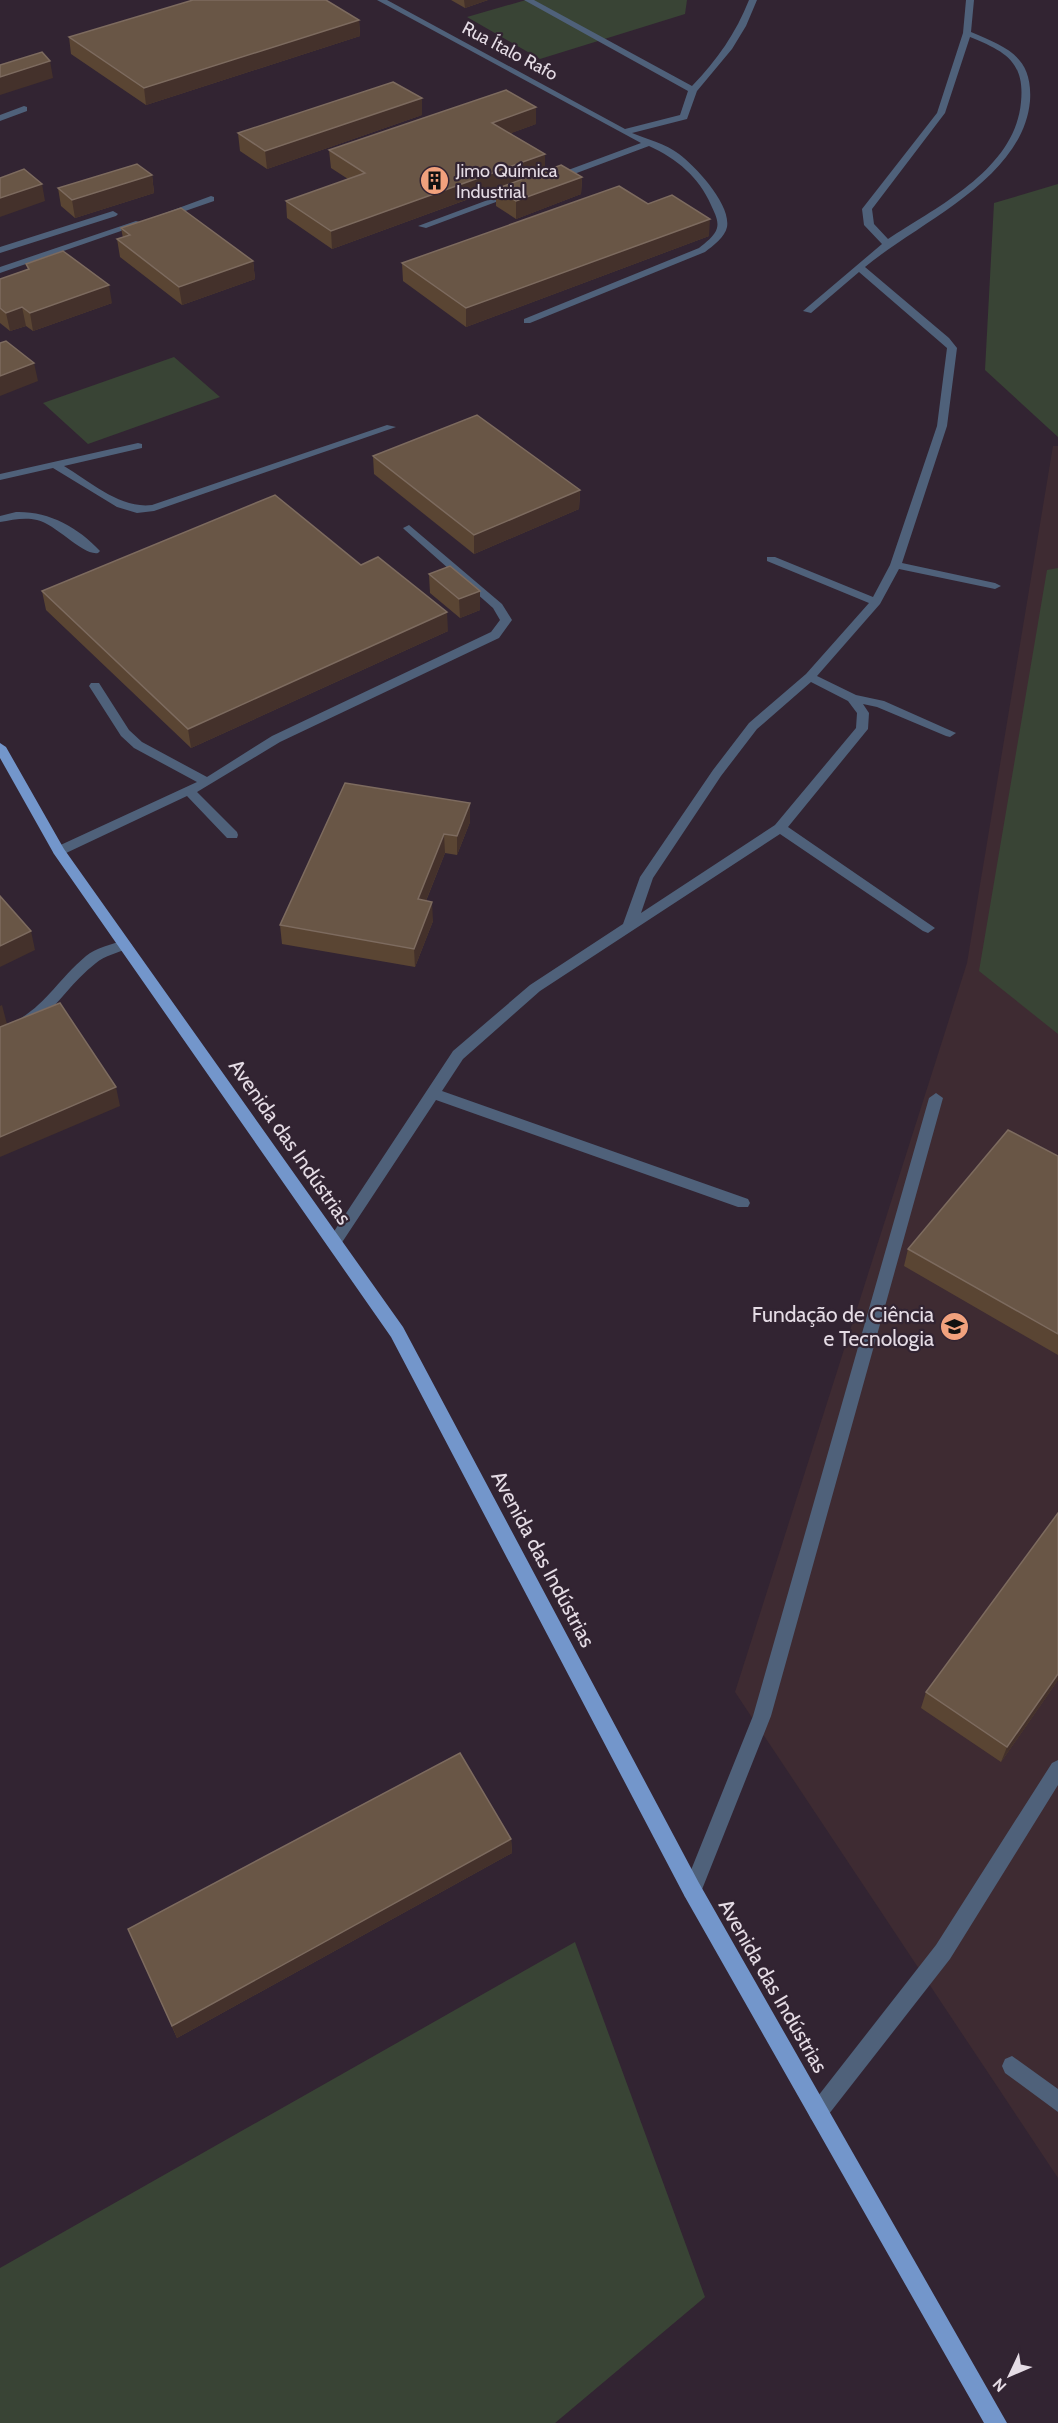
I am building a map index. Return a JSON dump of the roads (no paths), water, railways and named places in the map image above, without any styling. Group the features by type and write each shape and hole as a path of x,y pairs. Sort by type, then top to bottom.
{"main road":[{"name":"Avenida das Indústrias","path":"0,747 59,851 397,1332 692,1890 996,2423"}],"street":[{"name":"Rua Ítalo Rafo","path":"381,0 624,132 675,155 706,185 721,217 722,228 715,239 702,250 527,321"},
{"path":"528,0 693,90"},
{"path":"624,132 684,117 693,90 716,68 745,22 753,0"},
{"path":"887,244 869,225 867,209 941,113 967,33 970,0"},
{"path":"808,311 887,244 955,198 999,161 1017,139 1024,122 1027,101 1024,71 1016,59 1003,49 967,33"},
{"path":"0,118 24,109"},
{"path":"542,183 650,143"},
{"path":"423,226 521,191"},
{"path":"0,270 211,199"},
{"path":"0,250 113,214"},
{"path":"630,924 647,877 717,773 753,726 810,677 876,602 896,565 942,426 952,348 859,267"},
{"path":"55,465 122,505 137,510 154,508 391,427"},
{"path":"0,477 138,446"},
{"path":"0,519 19,514 34,514 48,518 94,551"},
{"path":"59,851 207,782 276,739 495,635 506,620 498,606 409,528"},
{"path":"771,560 876,602"},
{"path":"896,565 995,586"},
{"path":"810,677 852,698 880,704 950,733"},
{"path":"94,686 125,733 138,745 207,782"},
{"path":"334,1243 458,1055 535,988 780,828 862,729 863,712 852,698"},
{"path":"189,791 232,835"},
{"path":"780,828 928,928"},
{"path":"0,1035 25,1024 43,1011 92,958 125,945"},
{"path":"431,1093 743,1203"},
{"path":"692,1890 762,1716 936,1098"},
{"path":"818,2112 943,1952 1058,1769"},
{"path":"1012,2066 1058,2102"}],"place":[{"name":"Jimo Química Industrial","path":"435,181"},
{"name":"Fundação de Ciência e Tecnologia","path":"955,1327"}]}
